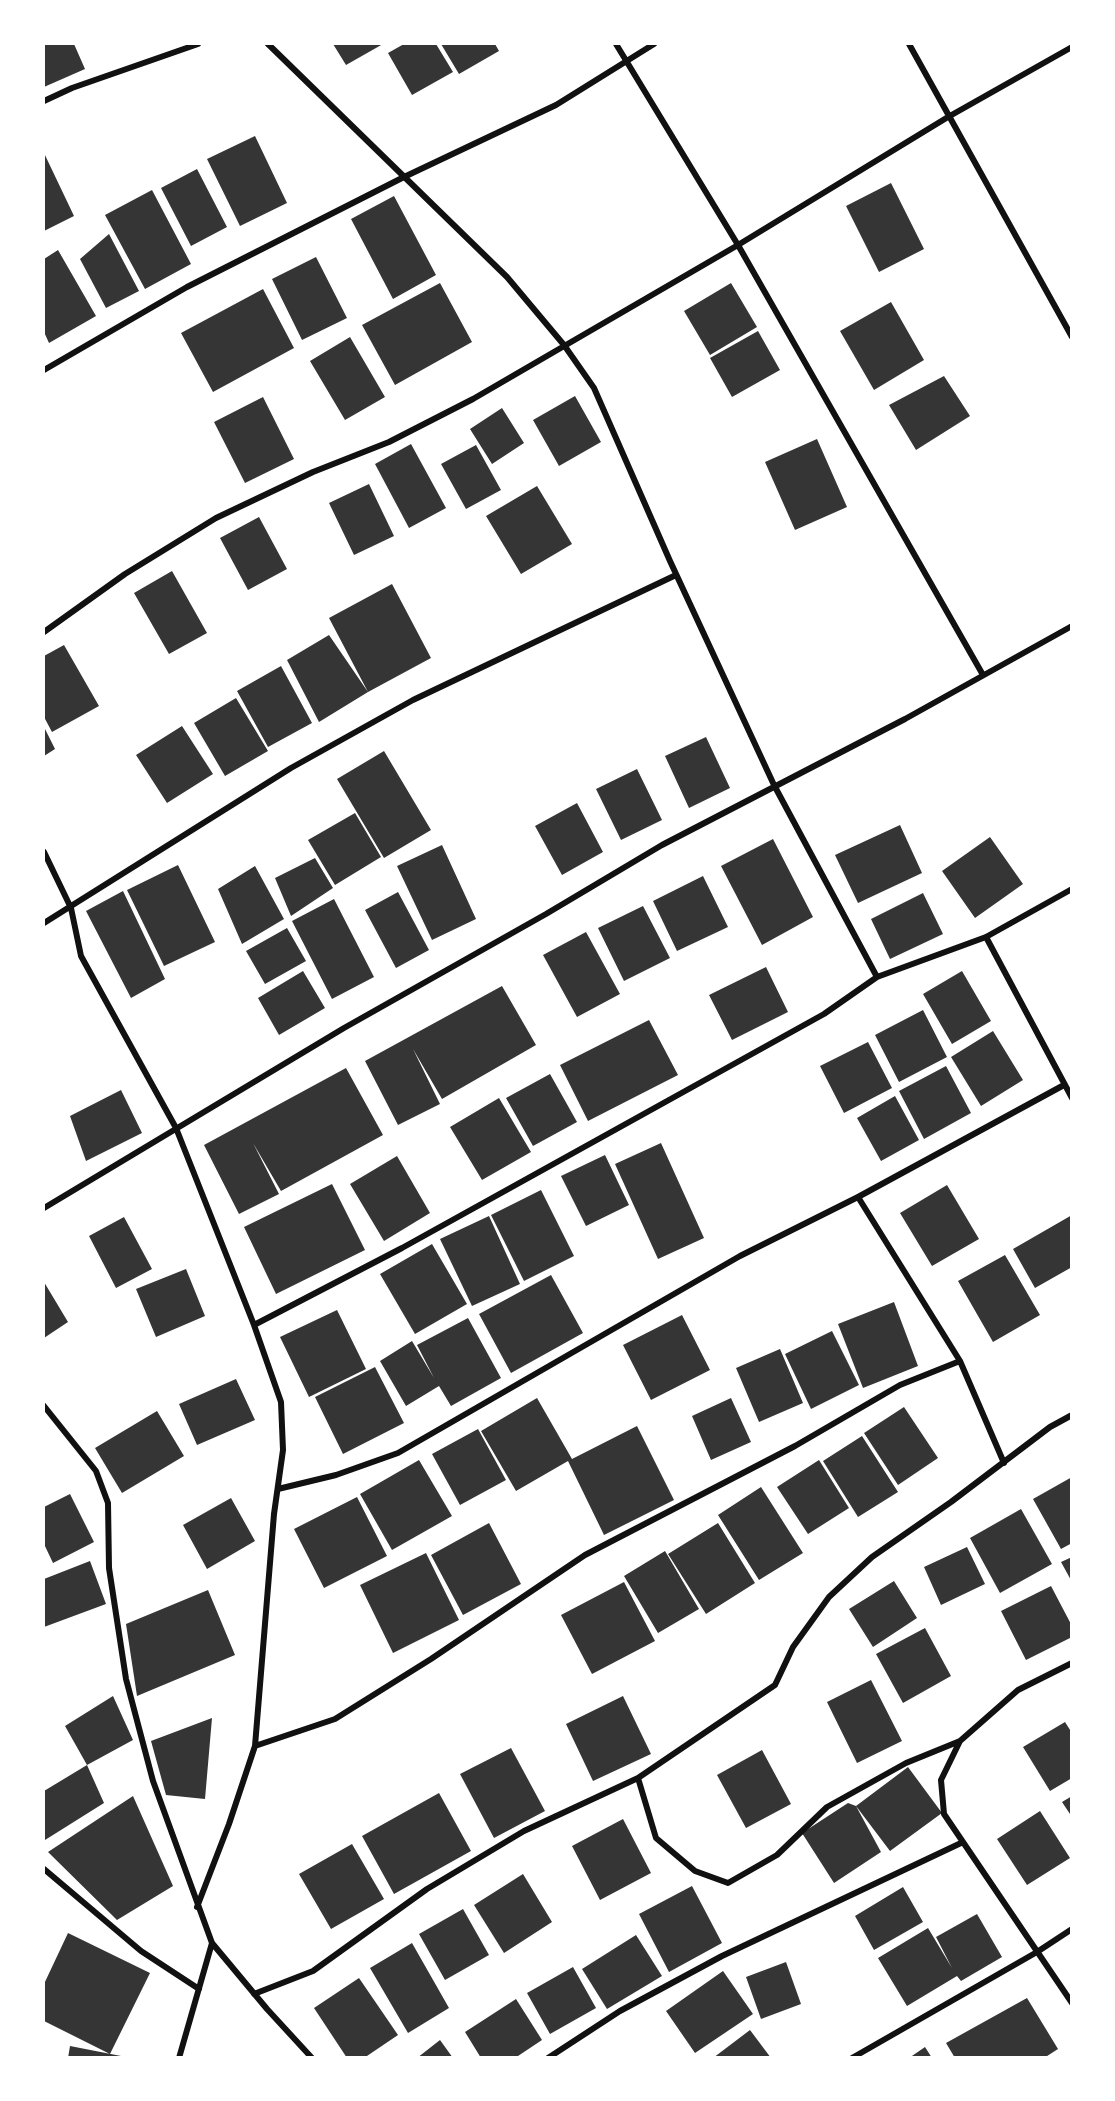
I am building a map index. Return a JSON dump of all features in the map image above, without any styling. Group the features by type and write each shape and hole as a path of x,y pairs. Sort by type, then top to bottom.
{"street":[{"path":"44,101 72,88 198,44"},
{"path":"268,44 507,277 564,345 594,388 676,575 774,785 877,977"},
{"path":"616,44 738,245 983,675"},
{"path":"44,370 187,287 404,177 556,105 654,44"},
{"path":"909,44 1071,337"},
{"path":"44,632 125,574 216,518 313,472 389,442 473,399 738,245 948,117 1071,47"},
{"path":"44,923 291,768 413,700 676,575"},
{"path":"44,1208 176,1128 662,844 905,719 1071,626"},
{"path":"44,852 71,908 81,956 176,1128 254,1325 281,1402 283,1450 255,1746 229,1824 197,1907"},
{"path":"254,1325 402,1248 824,1014 877,977 986,937 1071,889"},
{"path":"986,937 1071,1098"},
{"path":"278,1489 336,1475 398,1453 740,1256 858,1197 1065,1085"},
{"path":"858,1197 960,1361 1004,1463"},
{"path":"255,1746 335,1719 431,1659 585,1555 795,1446 900,1385 960,1361"},
{"path":"44,1407 96,1471 108,1503 109,1568 126,1679 153,1781 212,1944 312,2058"},
{"path":"254,1994 313,1971 427,1889 524,1831 638,1778 776,1685 793,1647 829,1596 872,1557 1004,1463 1050,1426 1071,1415"},
{"path":"638,1778 656,1838 695,1871 728,1883 777,1855 827,1807 906,1763 960,1742 1018,1690 1071,1663"},
{"path":"960,1742 941,1780 944,1814 1071,2003"},
{"path":"548,2058 620,2011 722,1956 961,1842"},
{"path":"44,1869 141,1951 199,1989"},
{"path":"852,2058 1037,1952 1071,1929"},
{"path":"179,2058 212,1944"}],"building":[{"path":"44,44 74,44 85,69 44,87"},
{"path":"333,44 383,44 346,65"},
{"path":"404,44 436,44 453,72 412,95 388,53"},
{"path":"441,44 495,44 499,51 459,74"},
{"path":"255,136 287,203 240,226 207,159"},
{"path":"44,153 74,216 44,231"},
{"path":"197,169 227,227 191,246 161,188"},
{"path":"891,183 924,249 879,272 846,206"},
{"path":"152,190 191,264 145,289 105,215"},
{"path":"394,196 436,275 393,299 351,219"},
{"path":"109,234 139,291 106,308 80,259"},
{"path":"58,250 96,316 49,343 44,332 44,259"},
{"path":"316,257 347,318 302,340 272,279"},
{"path":"440,283 472,342 395,385 362,325"},
{"path":"731,283 757,327 710,355 684,311"},
{"path":"263,289 294,348 213,392 181,333"},
{"path":"891,302 924,360 874,390 840,331"},
{"path":"758,331 780,370 732,397 710,358"},
{"path":"350,337 385,397 345,420 310,361"},
{"path":"944,376 970,416 916,450 889,405"},
{"path":"575,396 601,442 559,466 533,420"},
{"path":"263,397 294,459 245,483 214,422"},
{"path":"502,408 524,443 492,464 470,429"},
{"path":"817,439 847,507 795,530 765,462"},
{"path":"411,444 446,508 409,528 375,464"},
{"path":"476,445 501,490 466,509 441,464"},
{"path":"369,484 394,536 354,555 329,503"},
{"path":"537,486 572,544 521,574 486,516"},
{"path":"259,517 287,569 248,590 220,538"},
{"path":"172,571 207,633 169,654 134,593"},
{"path":"392,584 431,658 368,692 329,618"},
{"path":"329,635 368,692 319,722 287,660"},
{"path":"64,645 99,706 52,732 44,717 44,656"},
{"path":"281,666 312,723 268,747 237,691"},
{"path":"236,698 268,751 225,776 194,723"},
{"path":"182,726 213,774 167,803 136,755"},
{"path":"44,727 55,749 44,756"},
{"path":"706,737 730,788 689,808 665,756"},
{"path":"384,751 431,830 384,858 337,779"},
{"path":"637,769 662,820 621,840 596,789"},
{"path":"577,803 603,852 562,875 535,826"},
{"path":"355,813 381,857 335,885 308,840"},
{"path":"900,825 922,873 858,903 835,855"},
{"path":"990,837 1023,884 975,918 942,871"},
{"path":"773,839 813,917 762,945 721,866"},
{"path":"442,845 476,919 432,940 397,866"},
{"path":"315,858 333,888 291,916 275,878"},
{"path":"178,865 215,942 164,966 127,890"},
{"path":"255,866 284,919 242,944 218,889"},
{"path":"703,876 728,927 677,951 653,901"},
{"path":"123,891 165,979 131,998 86,911"},
{"path":"398,892 429,950 396,968 365,910"},
{"path":"923,893 943,934 890,959 871,919"},
{"path":"334,899 374,977 332,999 292,921"},
{"path":"643,906 670,958 624,981 598,928"},
{"path":"287,928 306,961 265,984 246,951"},
{"path":"586,932 620,994 577,1017 543,955"},
{"path":"766,967 788,1012 732,1040 709,995"},
{"path":"303,971 325,1008 279,1035 258,998"},
{"path":"962,971 991,1021 952,1044 923,994"},
{"path":"502,986 536,1045 442,1099 413,1049 440,1104 398,1125 365,1061"},
{"path":"923,1010 947,1057 899,1082 875,1035"},
{"path":"649,1020 678,1075 588,1121 560,1065"},
{"path":"993,1031 1023,1080 981,1106 951,1057"},
{"path":"868,1042 892,1088 844,1113 820,1066"},
{"path":"946,1066 971,1113 924,1139 899,1091"},
{"path":"346,1068 383,1135 281,1191 253,1143 279,1194 239,1214 204,1145"},
{"path":"550,1074 577,1122 533,1146 506,1098"},
{"path":"121,1090 142,1133 86,1161 70,1116"},
{"path":"895,1096 919,1140 881,1161 857,1118"},
{"path":"499,1098 531,1152 482,1180 450,1127"},
{"path":"661,1143 704,1238 658,1259 615,1164"},
{"path":"605,1155 629,1205 586,1226 561,1176"},
{"path":"397,1156 430,1213 384,1241 350,1184"},
{"path":"332,1184 365,1250 276,1294 244,1227"},
{"path":"947,1185 979,1239 932,1266 900,1213"},
{"path":"541,1190 574,1256 524,1281 491,1215"},
{"path":"1072,1215 1072,1267 1035,1288 1013,1249"},
{"path":"489,1216 520,1284 472,1306 440,1239"},
{"path":"124,1217 152,1269 116,1288 89,1236"},
{"path":"432,1244 467,1304 415,1334 380,1274"},
{"path":"1005,1255 1040,1315 993,1342 958,1281"},
{"path":"186,1269 205,1316 156,1337 136,1289"},
{"path":"551,1275 583,1333 511,1373 479,1314"},
{"path":"44,1282 68,1322 44,1338"},
{"path":"894,1302 918,1366 863,1388 838,1324"},
{"path":"337,1310 366,1369 309,1397 280,1337"},
{"path":"682,1315 710,1370 651,1400 623,1345"},
{"path":"468,1318 501,1378 451,1406 439,1386 406,1406 380,1361 412,1341 434,1378 417,1345"},
{"path":"832,1331 859,1385 811,1409 785,1354"},
{"path":"780,1349 803,1403 759,1422 736,1368"},
{"path":"375,1367 404,1423 343,1454 315,1397"},
{"path":"236,1379 255,1420 197,1445 179,1404"},
{"path":"537,1398 572,1459 637,1426 674,1500 604,1535 568,1461 516,1491 481,1431"},
{"path":"731,1398 751,1442 711,1460 692,1416"},
{"path":"904,1407 938,1458 898,1485 864,1433"},
{"path":"157,1411 184,1456 122,1493 95,1448"},
{"path":"478,1429 506,1480 460,1505 432,1454"},
{"path":"862,1436 898,1492 858,1517 823,1461"},
{"path":"419,1460 452,1516 392,1550 360,1494"},
{"path":"819,1460 849,1508 808,1534 777,1487"},
{"path":"1072,1477 1072,1543 1061,1549 1033,1499"},
{"path":"761,1487 803,1553 759,1580 718,1515"},
{"path":"70,1494 94,1542 53,1563 44,1544 44,1507"},
{"path":"357,1497 387,1556 324,1588 294,1529"},
{"path":"231,1498 255,1541 207,1569 183,1525"},
{"path":"1021,1509 1052,1564 1000,1593 970,1538"},
{"path":"489,1523 521,1584 463,1615 431,1555"},
{"path":"718,1523 755,1583 706,1614 668,1554"},
{"path":"967,1547 985,1584 941,1605 924,1567"},
{"path":"665,1551 699,1609 658,1633 624,1576"},
{"path":"426,1553 459,1620 393,1653 360,1585"},
{"path":"1072,1557 1072,1582 1061,1562"},
{"path":"90,1561 106,1604 44,1627 44,1579"},
{"path":"894,1581 917,1618 873,1647 849,1609"},
{"path":"624,1582 655,1641 592,1674 561,1615"},
{"path":"1051,1586 1072,1626 1072,1637 1026,1660 1001,1611"},
{"path":"208,1590 235,1655 137,1696 126,1624"},
{"path":"925,1628 951,1676 903,1703 876,1654"},
{"path":"871,1680 902,1741 857,1763 827,1702"},
{"path":"113,1696 133,1740 87,1765 65,1726"},
{"path":"623,1696 651,1754 593,1781 566,1724"},
{"path":"212,1718 205,1799 166,1795 151,1741"},
{"path":"1065,1722 1072,1733 1072,1778 1050,1791 1023,1747"},
{"path":"511,1748 545,1811 494,1838 460,1774"},
{"path":"762,1750 791,1804 746,1828 717,1775"},
{"path":"87,1765 104,1803 45,1840 44,1791"},
{"path":"908,1767 942,1813 890,1851 856,1806"},
{"path":"439,1793 471,1851 394,1894 362,1836"},
{"path":"133,1796 173,1886 117,1920 48,1852"},
{"path":"1072,1796 1072,1817 1062,1802"},
{"path":"848,1803 856,1806 881,1852 834,1883 802,1833"},
{"path":"1040,1811 1070,1858 1027,1885 997,1839"},
{"path":"623,1819 651,1873 600,1900 572,1846"},
{"path":"352,1844 384,1899 331,1929 299,1874"},
{"path":"523,1874 552,1922 504,1953 474,1905"},
{"path":"692,1886 722,1943 669,1972 639,1914"},
{"path":"903,1887 923,1922 874,1950 855,1916"},
{"path":"463,1909 489,1955 445,1980 419,1934"},
{"path":"977,1914 1002,1957 961,1981 957,1976 907,2006 878,1958 928,1928 952,1968 936,1937"},
{"path":"68,1933 150,1973 110,2054 44,2021 44,1984"},
{"path":"636,1935 662,1976 607,2009 582,1969"},
{"path":"412,1943 449,2008 408,2033 370,1968"},
{"path":"786,1962 801,2004 761,2019 746,1977"},
{"path":"573,1967 596,2008 550,2034 527,1993"},
{"path":"723,1971 753,2014 695,2053 666,2011"},
{"path":"359,1978 398,2035 364,2058 347,2058 314,2008"},
{"path":"1027,1998 1058,2049 1044,2058 955,2058 946,2043"},
{"path":"516,1999 542,2040 515,2058 481,2058 465,2032"},
{"path":"750,2030 771,2058 713,2058"},
{"path":"440,2040 453,2058 417,2058"},
{"path":"70,2046 121,2056 121,2058 68,2058"},
{"path":"925,2047 932,2058 909,2058"}]}
